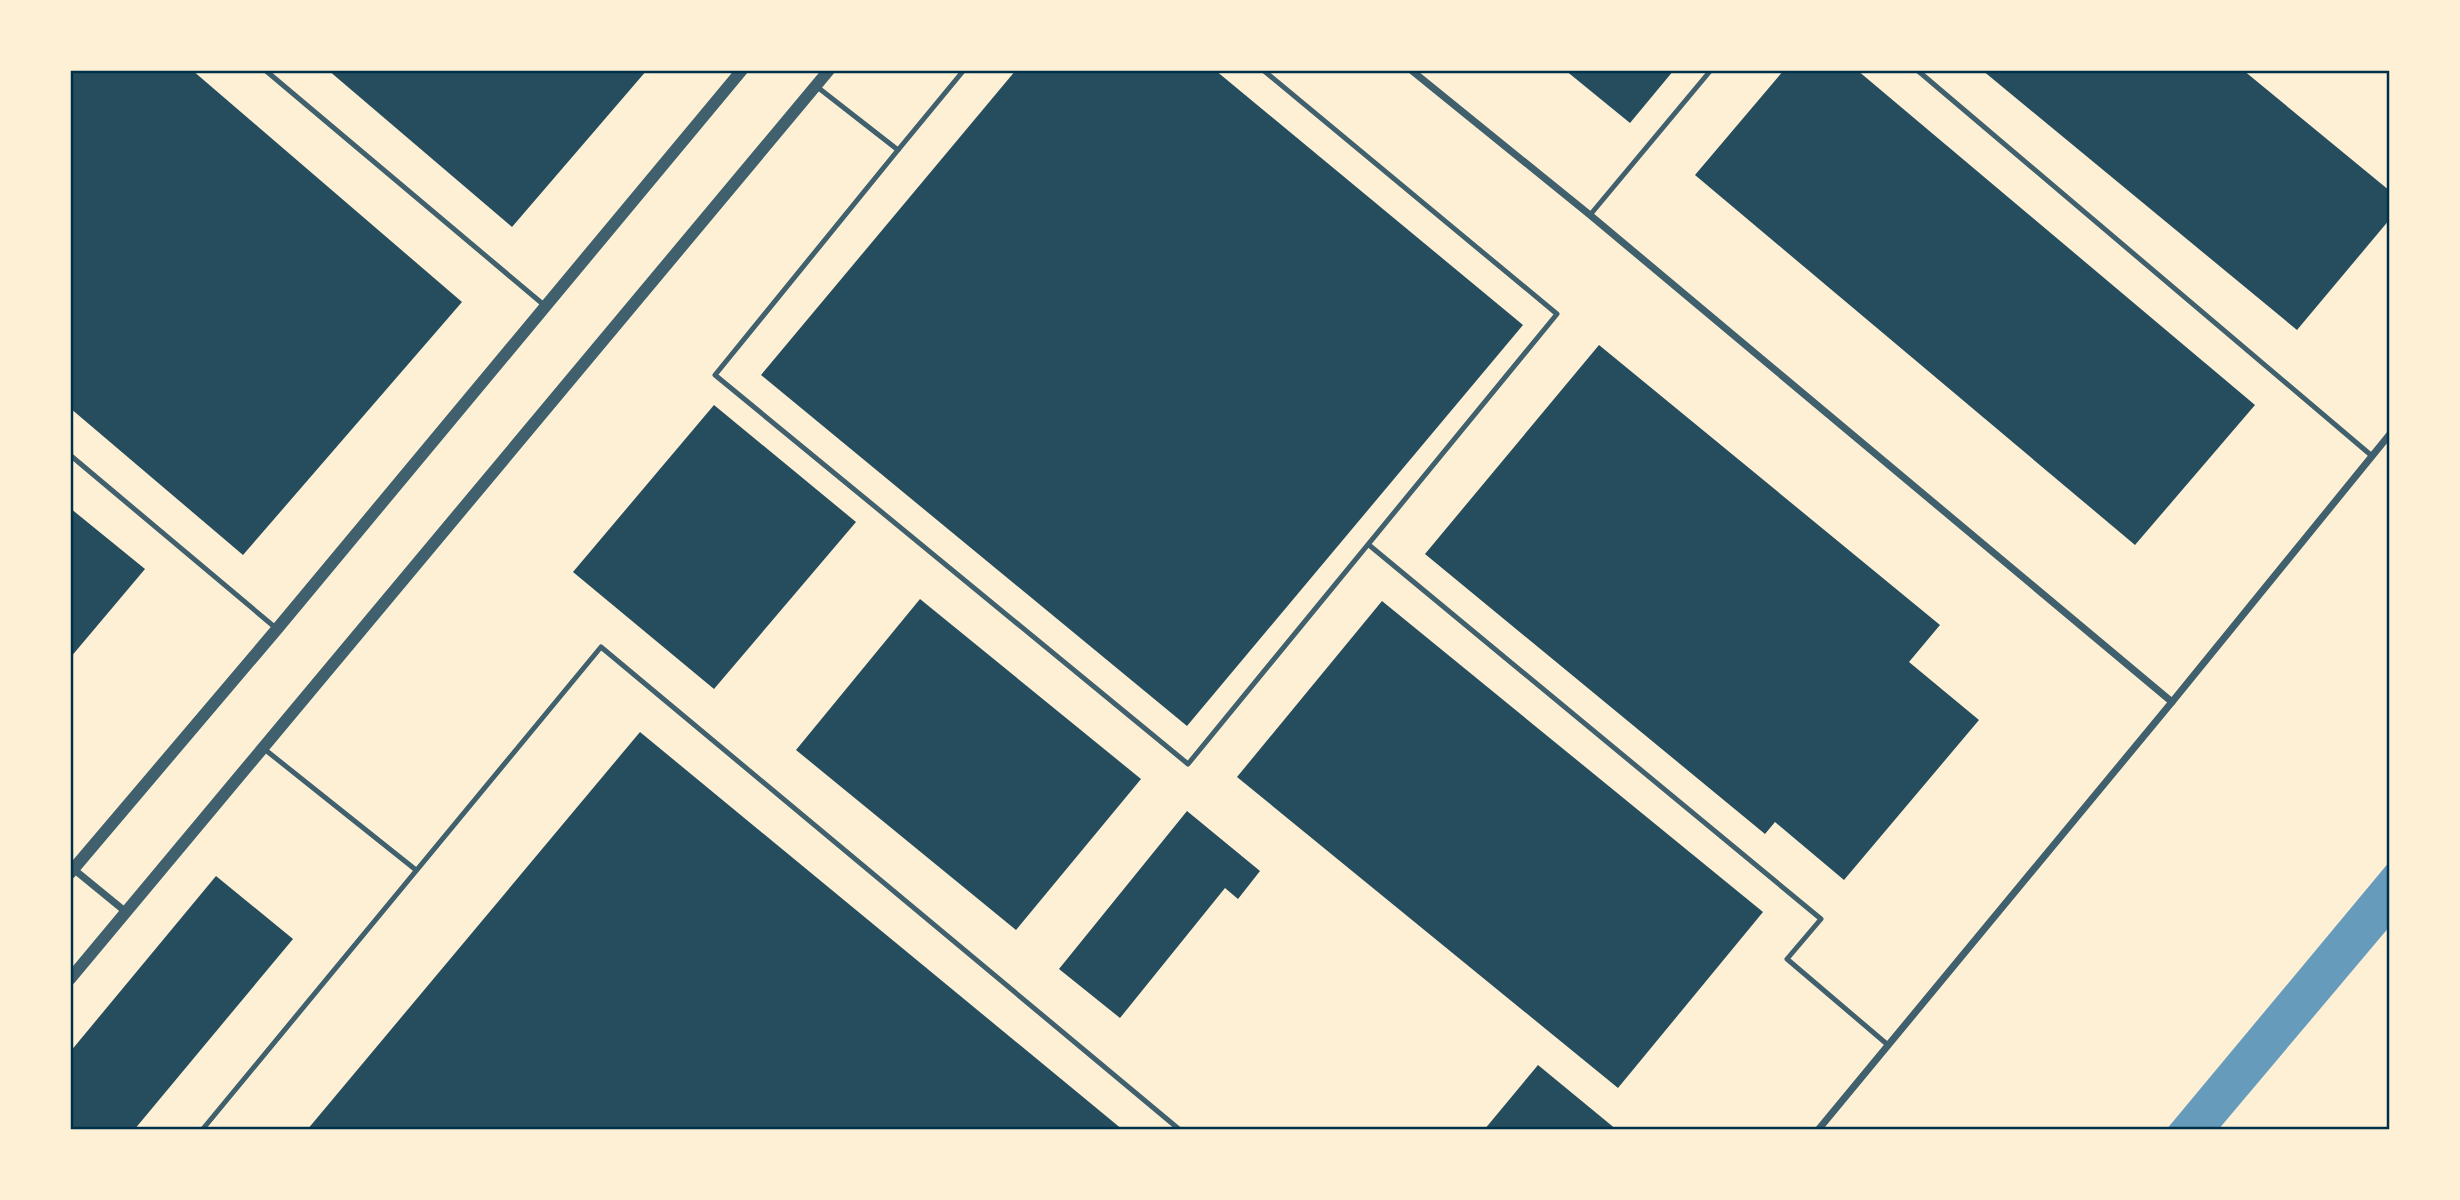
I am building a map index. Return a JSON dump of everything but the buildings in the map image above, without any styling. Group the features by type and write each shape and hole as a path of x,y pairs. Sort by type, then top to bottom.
{"street":[{"path":"126,912 71,870 277,629 743,70"},
{"path":"70,979 829,70"},
{"path":"1411,70 1590,215 2172,702"},
{"path":"1818,1130 2390,434"}],"lane":[{"path":"265,70 546,307"},
{"path":"964,70 715,374 1188,764 1557,314 1263,70"},
{"path":"1590,215 1711,70"},
{"path":"1917,70 2372,456"},
{"path":"816,86 898,150"},
{"path":"70,455 277,629"},
{"path":"1369,545 1821,919 1787,959 1888,1045"},
{"path":"202,1130 601,647 1180,1130"},
{"path":"263,748 416,870"}],"water":[{"path":"2390,861 2390,926 2218,1130 2166,1130"}]}
